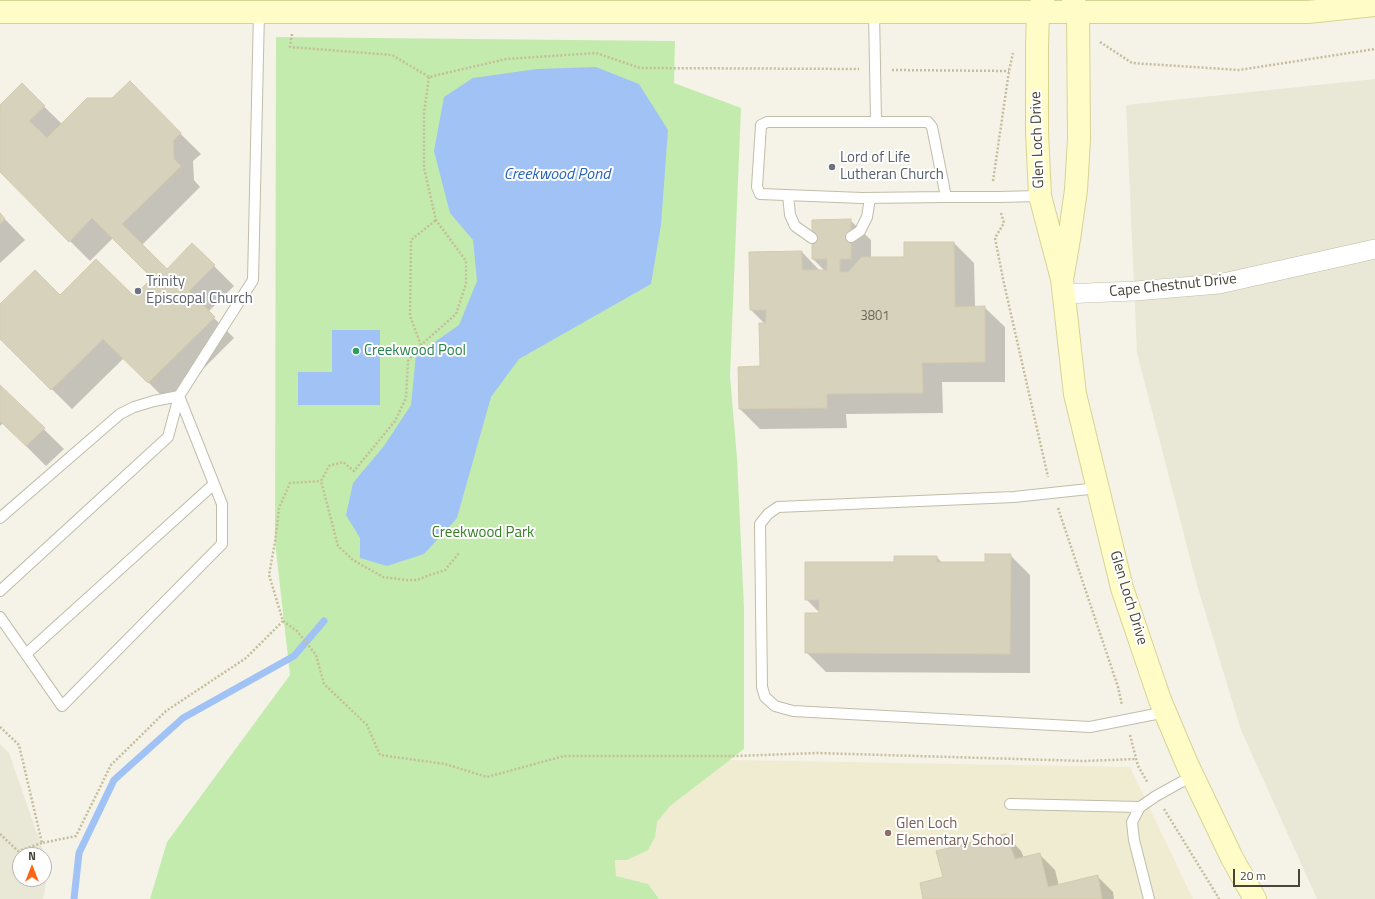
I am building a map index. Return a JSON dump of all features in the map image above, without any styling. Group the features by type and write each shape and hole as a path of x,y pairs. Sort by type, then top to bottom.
{"street":[{"path":"0,12 874,11 1076,6 1308,12 1375,5"},
{"name":"Glen Loch Drive","path":"1040,6 1037,125 1040,196 1062,286 1075,394 1122,588 1166,712 1192,776 1232,858 1255,899"},
{"name":"Glen Loch Drive","path":"1062,286 1075,197 1079,139 1076,6"},
{"name":"Cape Chestnut Drive","path":"1062,286 1135,291 1219,284 1375,249"}],"lane":[{"path":"874,11 876,121"},
{"path":"0,592 168,437 179,396 253,280 259,12"},
{"path":"946,197 932,127 928,122 767,122 761,125 757,187 760,194 870,198 1040,196"},
{"path":"788,195 790,215 794,226 812,238"},
{"path":"851,237 860,232 864,224 867,217 870,198"},
{"path":"0,617 62,706 222,544 222,504 179,396"},
{"path":"0,518 120,414 134,407 179,396"},
{"path":"26,654 214,484"},
{"path":"1098,488 1014,497 778,506 768,514 760,524 762,687 766,697 776,706 793,711 1090,726 1166,712"},
{"path":"1149,899 1134,840 1132,822 1140,807 1156,796 1192,776"},
{"path":"1010,804 1140,807"}],"path":[{"path":"296,12 290,48 392,55 429,77 506,59 596,53 640,68 1009,70"},
{"path":"1100,41 1132,63 1239,70 1375,48"},
{"path":"1014,48 1009,70 993,181 1004,223 995,238 1002,279 1046,472 1118,687 1138,766 1218,899"},
{"path":"429,77 424,113 424,168 436,220 466,261 466,284 456,314 421,345 408,361 406,398 395,421 354,471 343,462 329,466 321,481 338,546 353,560 383,577 417,580 445,570 459,553"},
{"path":"421,345 410,316 411,240 436,220"},
{"path":"321,481 290,483 279,508 269,574 283,621 297,631 316,655 324,684 367,725 380,755 445,764 487,777 564,756 737,756 818,753 1084,761 1136,759"},
{"path":"0,834 18,851 42,843 76,836 111,765 166,711 246,658 283,621"},
{"path":"0,727 19,745 42,843"}],"shaded area":[{"path":"1375,79 1375,899 1317,899 1241,730 1197,585 1137,353 1126,105"},
{"path":"0,744 9,753 42,847 12,847 12,887 45,887 43,899 0,899"},
{"name":"Glen Loch Elementary School","path":"614,758 1130,767 1193,899 616,899"}],"green space":[{"name":"Creekwood Park","path":"276,37 675,41 674,83 741,108 730,376 737,458 744,608 744,749 670,806 657,822 655,837 648,850 627,860 615,860 616,876 648,884 659,899 150,899 167,842 290,675 275,542"}],"water":[{"name":"Creekwood Pond","path":"596,67 639,84 668,130 661,225 651,284 519,359 491,397 457,518 424,554 387,566 360,558 360,538 346,515 353,483 384,446 411,405 416,355 459,325 477,281 473,240 450,213 434,151 444,97 473,78 537,69"},
{"name":"Creekwood Pool","path":"332,330 380,330 380,405 298,405 298,372 332,372"}],"building":[{"path":"130,81 181,133 173,141 174,159 181,166 122,224 167,269 192,243 215,265 189,291 215,317 148,383 103,339 51,390 0,339 0,304 35,270 60,295 96,259 134,296 152,278 92,218 69,242 0,172 0,105 22,83 45,106 29,121 47,138 87,98 112,98"},
{"path":"0,213 5,219 0,224"},
{"path":"851,219 851,259 840,259 840,272 848,272 862,257 904,257 904,242 954,242 955,307 985,306 985,362 922,363 923,393 827,394 827,408 739,409 738,367 760,366 759,323 766,323 766,310 750,310 749,252 802,251 802,270 827,270 827,259 812,259 812,220"},
{"path":"0,385 45,428 26,446 0,421"},
{"path":"985,554 1011,554 1010,654 805,653 805,613 819,613 819,600 805,600 805,562 894,562 894,556 937,556 937,562 985,562"},
{"path":"1006,834 1015,859 1040,853 1048,887 1098,875 1102,899 923,899 920,883 943,877 936,851"}],"waterway":[{"path":"74,899 79,853 114,780 183,718 294,656 324,621"}],"place":[{"name":"Lord of Life Lutheran Church","path":"832,167"},
{"name":"Trinity Episcopal Church","path":"138,291"},
{"name":"Creekwood Pool","path":"356,351"},
{"name":"Glen Loch Elementary School","path":"888,833"}]}
